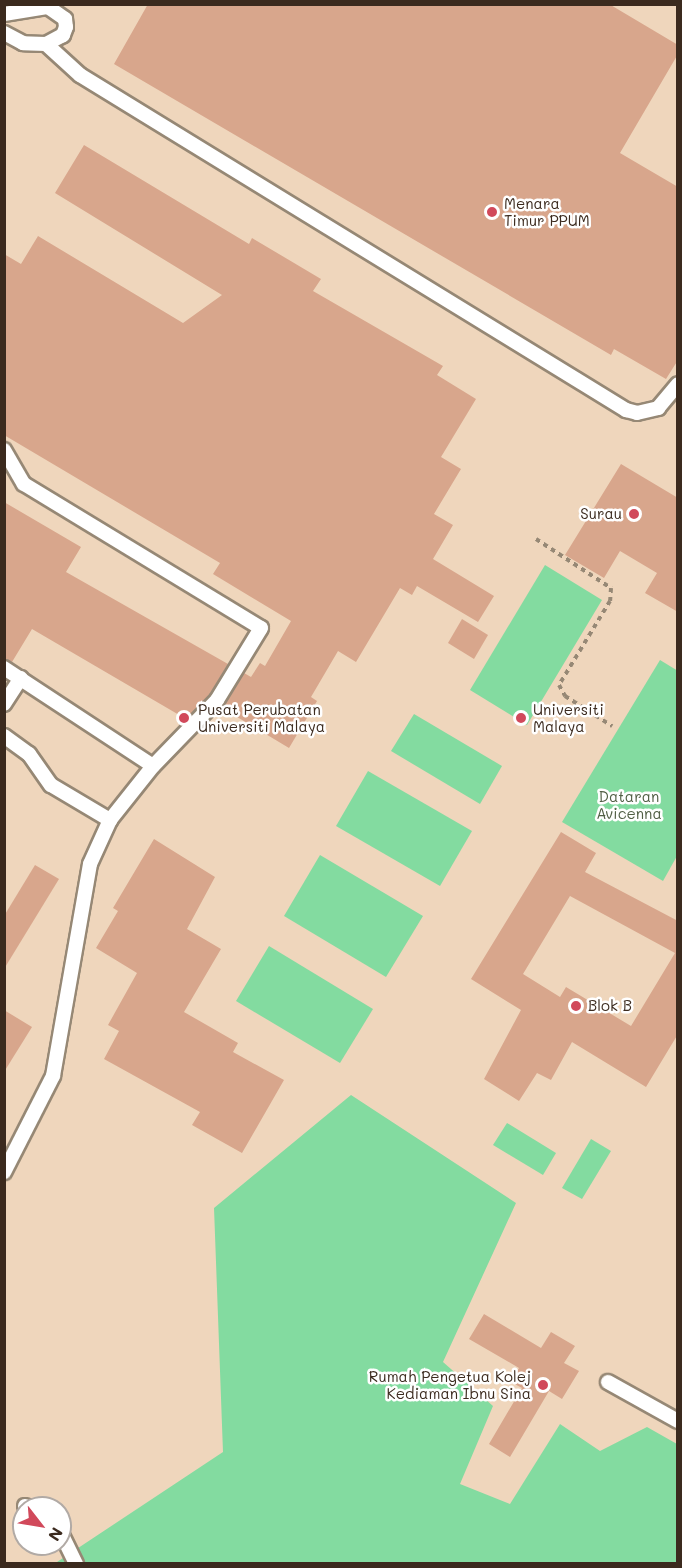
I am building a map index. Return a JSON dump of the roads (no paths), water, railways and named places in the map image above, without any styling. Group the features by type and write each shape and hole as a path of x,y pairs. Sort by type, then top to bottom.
{"lane":[{"path":"4,14 49,6 66,19 63,35 46,44 22,43 4,33"},
{"path":"46,44 80,75 627,410 637,413 658,408 678,384"},
{"path":"4,450 24,484 261,628 217,699 153,766 110,820 90,864 53,1076 4,1172"},
{"path":"4,668 153,766"},
{"path":"4,704 21,678"},
{"path":"4,736 29,754 51,785 110,820"},
{"path":"608,1382 678,1421"}],"place":[{"name":"Menara Timur PPUM","path":"492,212"},
{"name":"Surau","path":"634,514"},
{"name":"Pusat Perubatan Universiti Malaya","path":"184,718"},
{"name":"Universiti Malaya","path":"521,718"},
{"name":"Blok B","path":"576,1006"},
{"name":"Rumah Pengetua Kolej Kediaman Ibnu Sina","path":"543,1385"}],"park label":[{"name":"Dataran Avicenna","path":"629,804"}]}
